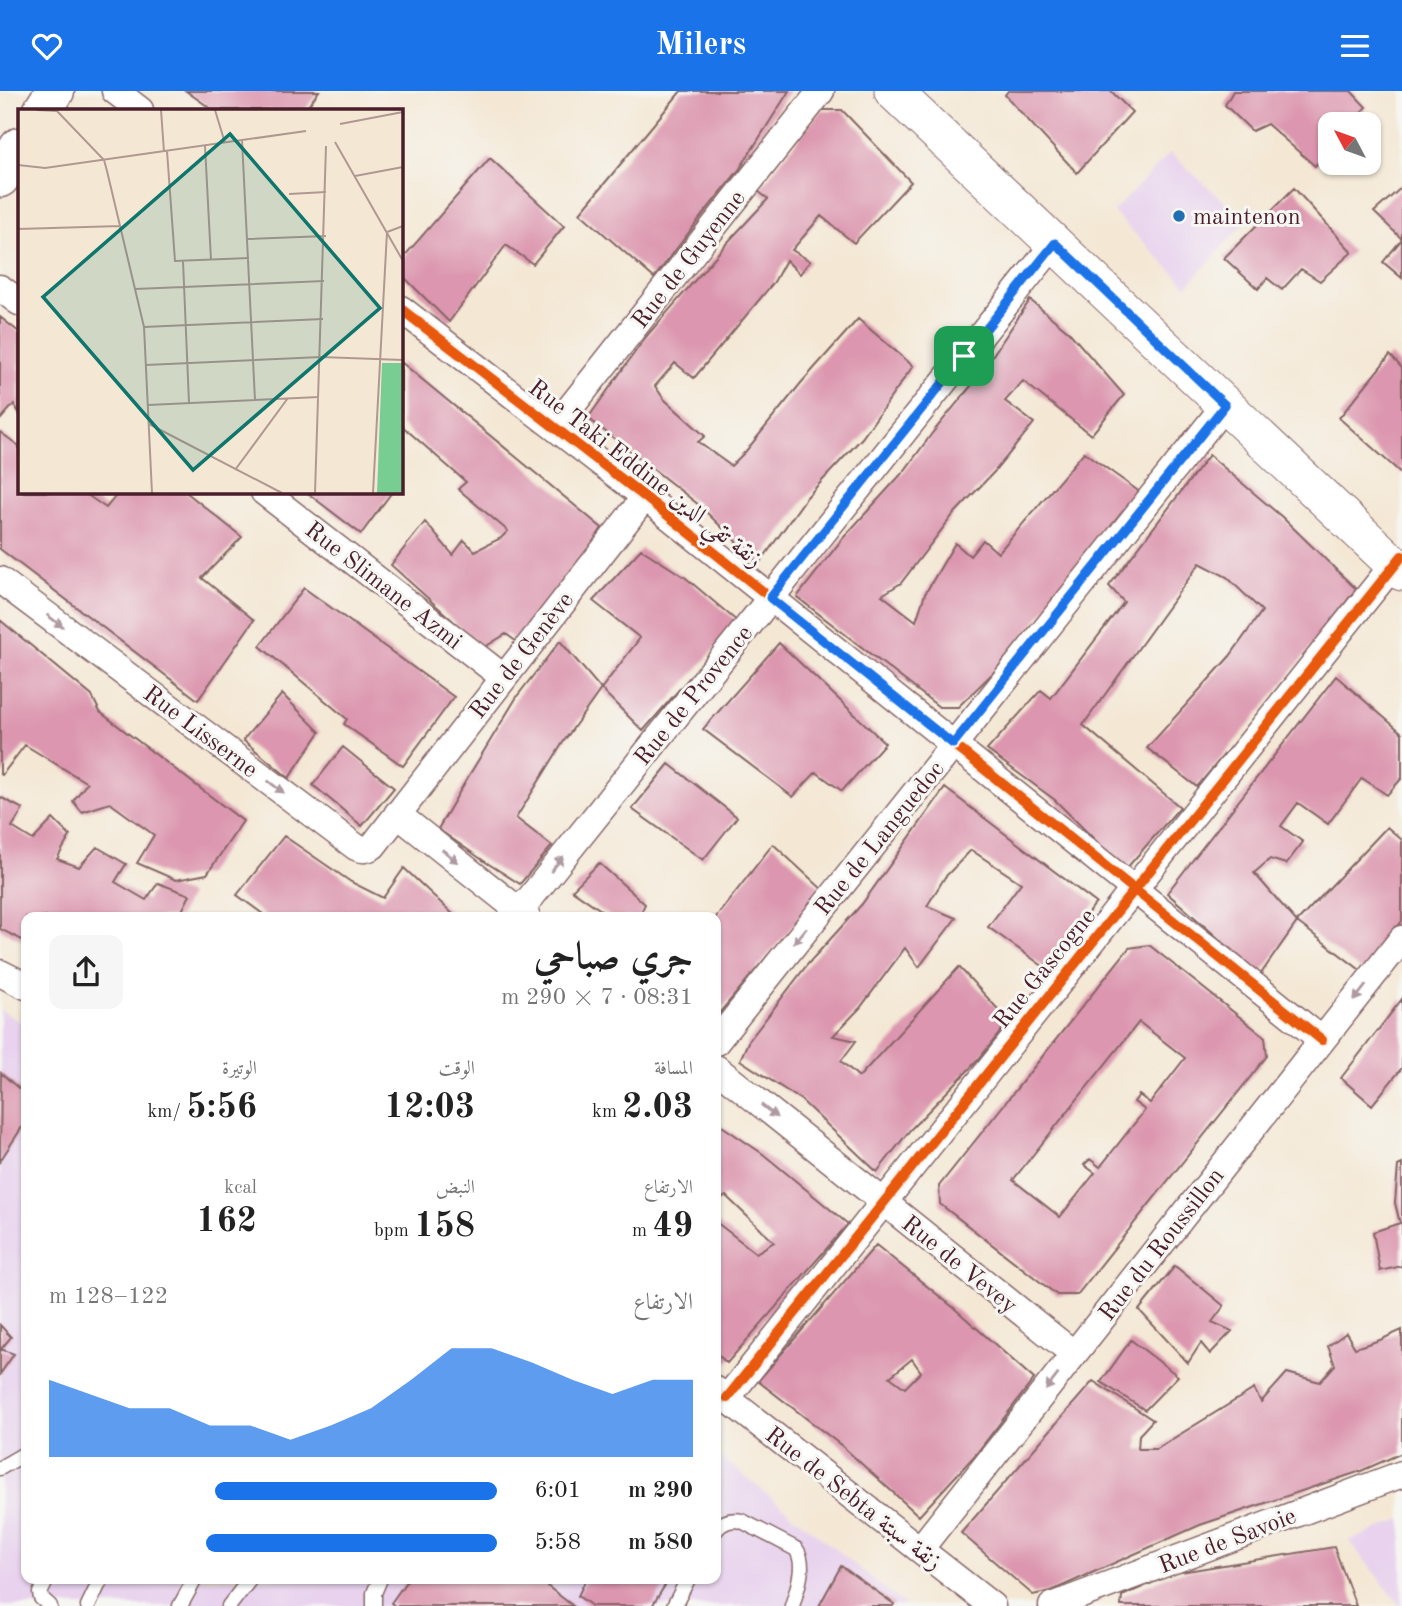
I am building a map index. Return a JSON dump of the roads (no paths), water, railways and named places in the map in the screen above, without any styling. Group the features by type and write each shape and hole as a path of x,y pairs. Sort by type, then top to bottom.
{"main road":[{"path":"44,109 55,91"},
{"path":"893,91 1225,405 1399,564"},
{"path":"0,178 18,149"}],"street":[{"path":"115,91 139,109"},
{"name":"Rue de Guyenne","path":"555,426 821,91"},
{"path":"0,139 18,147"},
{"name":"Rue de Provence","path":"522,912 1055,243"},
{"path":"0,288 18,301"},
{"name":"Rue Taki Eddine زنقة تقي الدين","path":"402,310 645,497 1322,1040"},
{"name":"Rue de Languedoc","path":"721,1036 1225,405"},
{"name":"Rue Slimane Azmi","path":"265,493 503,677"},
{"name":"Rue de Genève","path":"397,814 645,497"},
{"name":"Rue Gascogne","path":"721,1394 883,1202 1399,564"},
{"name":"Rue Lisserne","path":"0,580 356,847 368,849 373,846 397,814"},
{"path":"397,814 516,912"},
{"name":"Rue du Roussillon","path":"920,1549 1402,939"},
{"path":"0,973 21,984"},
{"name":"Rue de Vevey","path":"721,1072 1074,1354"},
{"name":"Rue de Sebta زنقة سبتة","path":"721,1394 992,1606"},
{"name":"Rue de Savoie","path":"1052,1606 1402,1473"}],"lane":[{"path":"0,1468 21,1456"},
{"path":"721,1526 734,1519 742,1521 796,1549 802,1563 792,1606"},
{"path":"44,1584 40,1593 41,1598 50,1606"},
{"path":"88,1606 99,1584"},
{"path":"180,1606 192,1584"},
{"path":"229,1606 246,1584"},
{"path":"374,1606 374,1593 378,1584"},
{"path":"674,1606 685,1584"}],"place":[{"name":"maintenon","path":"1179,216"}]}
